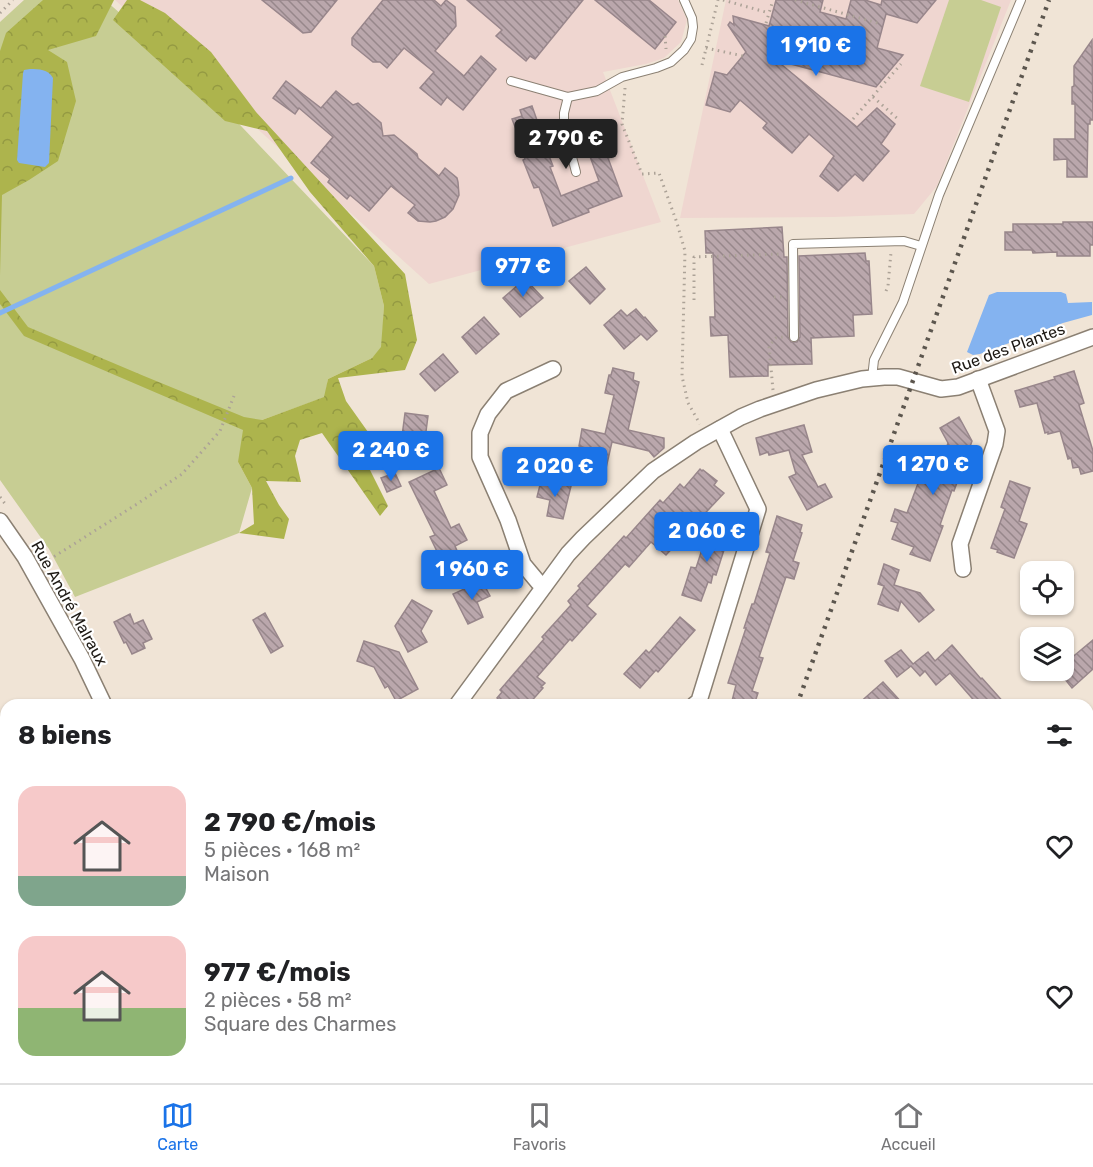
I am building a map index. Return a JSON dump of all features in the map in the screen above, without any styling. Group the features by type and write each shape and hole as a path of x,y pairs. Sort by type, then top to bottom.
{"street":[{"name":"Rue des Plantes","path":"461,699 568,554 583,538 645,479 670,459 713,432 741,417 823,388 872,378 898,377 941,389 958,387 1091,341"},
{"path":"544,586 523,564 508,520 480,457 480,433 488,414 506,391 553,369"},
{"path":"963,569 960,544 995,444 997,430 978,379"},
{"path":"699,699 758,509 713,432"},
{"name":"Rue André Malraux","path":"0,521 32,569 82,659 101,699"}],"lane":[{"path":"511,81 567,97 597,91 622,77 671,62 684,50 691,39 692,18 684,0"},
{"path":"872,378 874,360 903,302 939,195 1021,0"},
{"path":"567,97 564,127 576,172"},
{"path":"794,337 793,244 904,241 921,246"}],"path":[{"path":"0,13 13,0"},
{"path":"702,65 718,0"},
{"path":"723,0 769,13"},
{"path":"766,23 773,0"},
{"path":"795,0 881,24"},
{"path":"665,36 666,55"},
{"path":"706,48 743,57"},
{"path":"853,119 902,64"},
{"path":"622,77 625,85 622,124 642,174 659,173 685,252 682,376 688,403 713,432"},
{"path":"873,97 899,120"},
{"path":"886,291 891,262 891,242"},
{"path":"694,300 694,257 792,253"},
{"path":"776,404 772,387 769,346 776,338 794,337"},
{"path":"32,569 182,474 220,430 234,396"}],"shaded area":[{"path":"115,0 678,0 687,20 681,42 664,58 646,64 603,72 661,222 429,284"},
{"path":"726,0 1011,0 937,186 914,214 680,218"}],"green space":[{"path":"24,0 105,0 204,87 374,266 384,306 382,347 372,358 328,379 325,397 262,420 238,462 252,488 239,533 75,597 49,549 0,480 0,22"},
{"path":"43,0 114,0 96,36 48,50 67,62 76,101 58,161 2,195 0,276 0,51 6,33"},
{"path":"127,0 140,0 165,13 211,52 256,112 405,274 417,340 405,370 338,378 346,401 368,432 375,460 369,468 388,506 380,516 322,433 300,440 295,456 301,482 266,481 289,519 284,539 239,533 254,524 252,488 238,462 243,430 24,336 0,304 0,290 28,327 244,417 262,420 324,397 328,379 372,358 381,347 384,306 374,266 310,192 267,131 225,121 113,20"},
{"path":"949,0 981,0 1001,7 969,102 920,86"}],"water":[{"path":"24,70 46,71 53,78 49,163 45,167 19,163 17,160 23,73"},
{"path":"997,292 1061,292 1066,294 1068,303 1092,302 1092,315 973,355 967,352 989,295"}],"building":[{"path":"262,0 337,0 311,32 303,33"},
{"path":"383,0 434,0 441,6 446,0 455,7 456,26 435,51 464,76 481,56 496,69 463,110 447,97 441,105 420,88 434,72 404,48 387,68 380,62 373,62 352,45 352,38"},
{"path":"467,0 583,0 535,59 530,56 526,61 496,36 502,30"},
{"path":"595,0 649,0 676,22 655,49"},
{"path":"776,0 823,0 820,12 846,19 851,0 865,0 881,5 882,0 936,0 917,23 886,14 877,48 903,55 876,87 776,60 857,127 877,108 895,124 881,144 889,151 863,181 855,174 838,191 820,176 834,156 809,134 792,153 763,128 767,123 740,100 730,112 706,105 715,72 727,75 746,52 728,25 730,22 734,25 733,16 769,26"},
{"path":"1092,40 1093,120 1090,120 1088,124 1087,177 1067,177 1067,159 1054,160 1054,139 1075,139 1075,104 1072,104 1074,66"},
{"path":"286,81 321,108 336,91 353,105 358,103 381,123 383,136 394,135 439,176 445,168 457,178 458,182 459,195 453,209 445,217 436,221 418,221 408,213 415,205 391,186 369,211 350,195 347,199 328,182 330,179 311,163 333,137 299,108 295,114 273,98"},
{"path":"532,106 547,140 544,143 553,166 550,167 561,196 599,181 588,151 586,152 579,136 602,127 614,156 608,158 622,196 553,226 539,187 534,188 523,160 525,159 512,119 522,116 520,110"},
{"path":"1063,222 1093,222 1093,245 1090,245 1090,256 1057,256 1057,252 1033,253 1032,250 1005,250 1005,232 1013,232 1013,224 1063,224"},
{"path":"782,227 784,257 787,257 788,337 791,342 797,342 800,337 799,256 865,253 866,261 869,261 872,314 853,315 854,336 811,338 812,364 768,365 768,376 730,377 728,335 711,336 710,317 715,317 713,253 706,253 705,231"},
{"path":"586,267 605,289 590,304 569,281"},
{"path":"525,279 543,298 520,317 503,298"},
{"path":"636,309 657,331 647,340 641,334 624,349 604,325 621,310 627,316"},
{"path":"484,317 499,334 476,354 462,337"},
{"path":"443,354 458,372 435,391 420,374"},
{"path":"613,368 634,373 633,380 639,382 628,430 664,438 664,448 654,457 649,451 612,442 606,468 589,464 592,450 579,446 582,429 605,434 614,395 605,393"},
{"path":"1074,371 1084,403 1079,405 1093,451 1093,471 1081,474 1079,467 1073,468 1071,458 1068,459 1060,431 1045,433 1037,403 1020,407 1015,391"},
{"path":"405,413 428,416 424,447 401,444"},
{"path":"959,417 972,441 954,491 952,490 940,525 943,526 930,561 910,554 914,547 892,539 898,523 891,521 895,509 907,513 920,478 928,481 933,465 940,468 948,443 940,428"},
{"path":"804,425 812,452 802,455 818,487 825,484 832,497 807,510 789,477 796,474 789,450 760,455 756,438"},
{"path":"439,468 447,485 434,491 451,528 459,524 467,540 455,546 461,560 445,568 430,537 435,535 409,482"},
{"path":"700,469 717,481 714,485 724,493 666,555 651,542 629,567 625,564 587,606 596,614 572,641 570,639 537,677 545,683 533,699 497,698 502,692 500,690 544,639 542,637 571,605 568,601 580,588 578,586 660,500 663,503 680,484 684,488"},
{"path":"395,473 401,486 387,492 381,478"},
{"path":"541,481 571,486 563,519 547,516 550,500 537,497"},
{"path":"1010,481 1030,488 1019,521 1027,524 1014,558 991,548 1005,509 1001,507"},
{"path":"777,516 802,525 800,532 802,533 793,561 799,563 794,579 786,577 759,657 763,658 752,691 758,693 756,699 732,699 736,685 728,683 770,553 766,552"},
{"path":"710,525 730,531 716,575 713,574 711,583 708,582 701,601 682,595 691,567 696,568"},
{"path":"884,564 899,570 894,585 920,593 934,610 919,622 901,601 898,611 878,604 884,586 878,584"},
{"path":"482,581 490,596 477,602 483,617 468,624 453,594"},
{"path":"412,600 432,611 421,631 427,642 408,652 395,626"},
{"path":"265,613 283,646 271,653 253,620"},
{"path":"130,614 134,624 143,620 152,639 143,643 145,648 132,654 114,622"},
{"path":"680,617 695,630 658,672 656,670 640,688 624,674 646,650 649,653"},
{"path":"1093,640 1093,669 1072,688 1066,681 1074,681 1074,656"},
{"path":"364,641 399,652 418,689 400,699 395,699 388,686 385,688 374,667 357,661"},
{"path":"952,645 1001,699 973,699 950,673 936,685 925,671 920,676 911,666 897,677 885,661 901,650 913,664 928,652 935,661"},
{"path":"883,682 899,699 864,699"}],"waterway":[{"path":"0,313 291,178"}],"railway":[{"path":"799,699 1049,0"}]}
